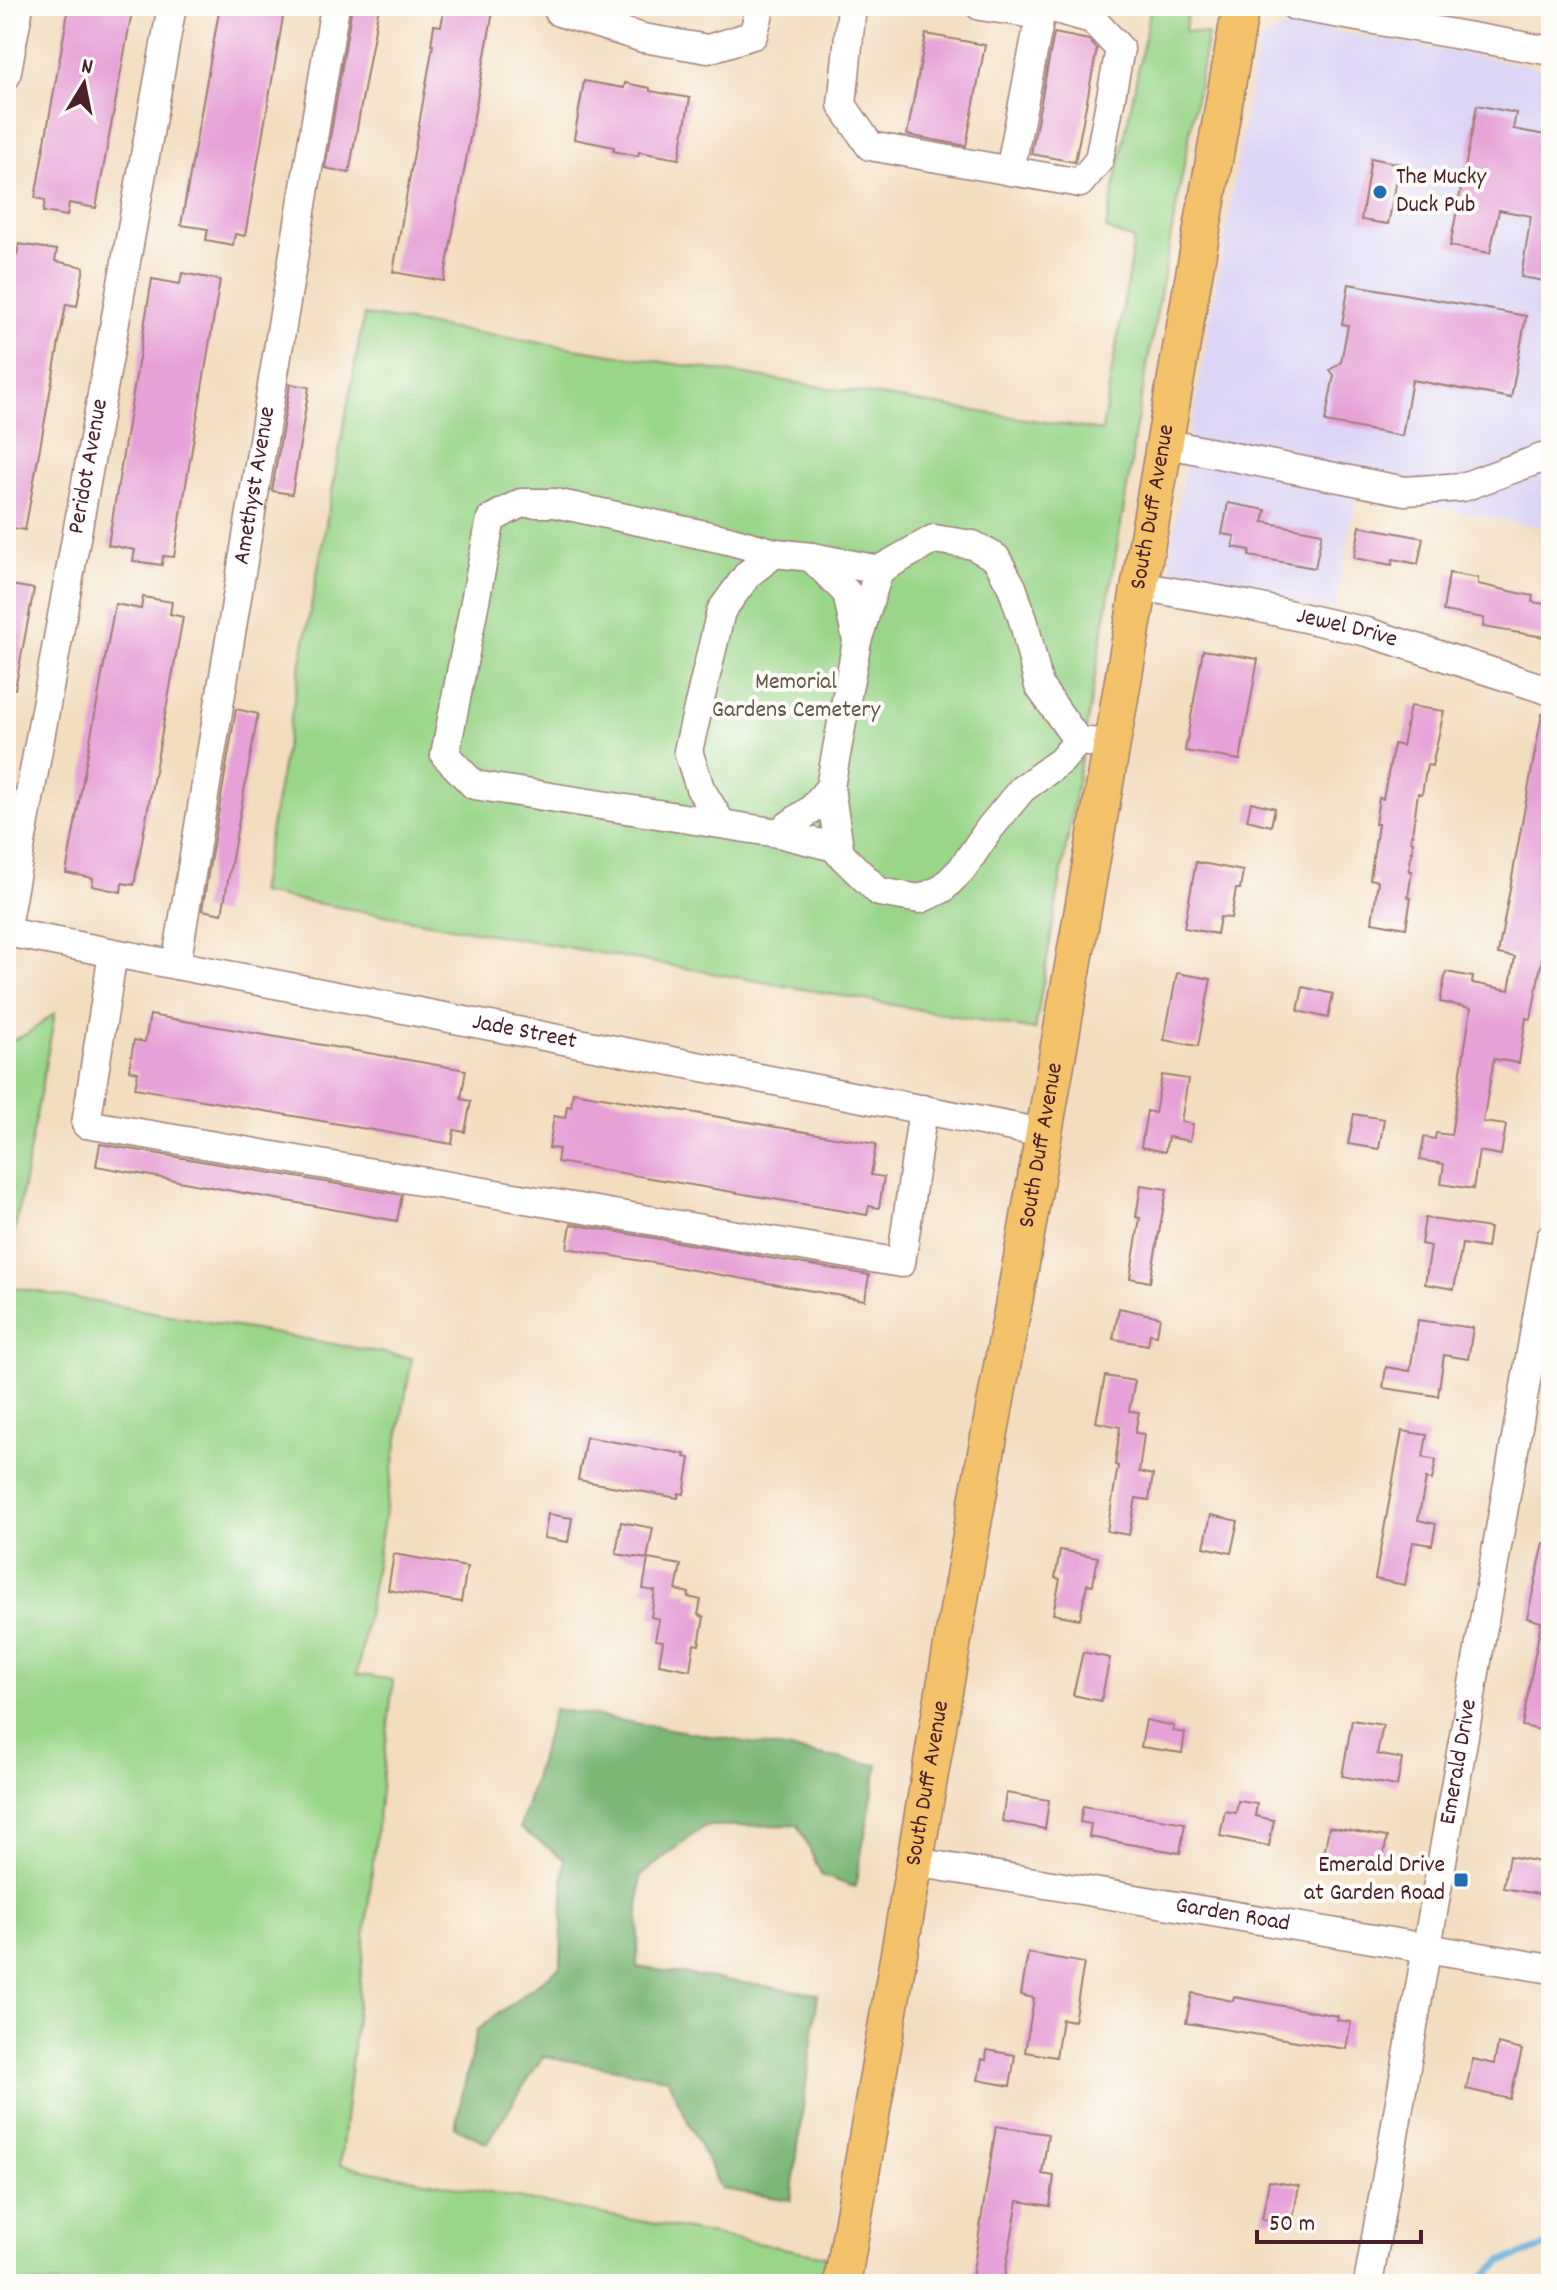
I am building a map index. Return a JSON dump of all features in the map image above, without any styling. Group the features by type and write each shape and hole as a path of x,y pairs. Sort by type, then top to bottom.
{"main road":[{"name":"South Duff Avenue","path":"842,2284 1043,1133 1095,743 1139,586 1241,6"}],"street":[{"path":"6,76 19,6"},
{"name":"Peridot Avenue","path":"6,929 172,6"},
{"name":"Amethyst Avenue","path":"176,965 335,6"},
{"path":"558,6 559,12 643,38 708,49 753,35 761,6"},
{"path":"852,6 842,105 870,146 1080,183 1099,160 1120,49 1092,19 1043,9 980,6"},
{"path":"1295,6 1375,13 1551,51"},
{"path":"1010,171 1043,9"},
{"path":"1163,443 1405,491 1463,487 1542,458"},
{"path":"521,503 555,503 775,553 811,557 879,570 934,539 973,545 996,558 1016,599 1039,686 1095,743 1061,761 1022,789 962,869 942,889 920,899 879,892 834,847 778,833 474,785 445,755 491,519 521,503"},
{"path":"721,823 700,788 688,751 721,611 748,574 775,553"},
{"path":"811,557 847,593 857,641"},
{"path":"840,854 830,787 857,641 879,570"},
{"name":"Jewel Drive","path":"1139,586 1266,609 1367,632 1551,691"},
{"path":"778,833 812,809 830,787"},
{"name":"Jade Street","path":"6,929 113,953 1043,1133"},
{"path":"113,953 86,1124 901,1263 923,1109"},
{"name":"Emerald Drive","path":"1368,2284 1551,1238"},
{"name":"Garden Road","path":"915,1862 1551,1969"}],"shaded area":[{"path":"1410,6 1486,6 1484,18"},
{"path":"1301,25 1551,69 1551,529 1357,493 1335,611 1190,579 1174,569 1171,563 1173,536 1258,45 1267,36"}],"green space":[{"name":"Memorial Gardens Cemetery","path":"1151,6 1188,6 1185,31 1208,34 1134,437 1035,1030 259,893 364,315 1102,431 1134,240 1106,229"},
{"path":"55,1013 6,1278 6,1043 27,1034"},
{"path":"6,1286 412,1358 357,1674 393,1680 340,2165 826,2256 821,2284 6,2284"},
{"path":"554,1709 878,1765 855,1887 822,1876 798,1825 705,1826 640,1876 637,1967 818,1994 791,2200 721,2189 667,2078 543,2056 487,2143 455,2127 477,2030 561,1966 564,1859 520,1828"}],"building":[{"path":"69,6 133,6 96,208 69,203 67,216 43,212 45,200 35,198"},
{"path":"220,6 285,6 245,236 235,234 233,245 206,240 208,229 181,225"},
{"path":"352,6 379,6 349,173 325,168"},
{"path":"445,6 494,6 444,281 393,272 434,25 441,26"},
{"path":"1054,33 1089,40 1097,49 1075,162 1031,154"},
{"path":"926,34 985,45 966,146 907,135"},
{"path":"584,81 624,88 625,83 690,98 679,159 639,152 638,156 613,151 614,147 574,139"},
{"path":"1477,105 1516,113 1513,129 1551,136 1551,282 1521,277 1531,216 1499,210 1490,253 1450,246"},
{"name":"The Mucky Duck Pub","path":"1371,158 1400,164 1388,224 1361,220"},
{"path":"19,244 57,250 55,261 84,267 77,306 66,304 25,530 6,527 6,263 8,253 17,255"},
{"path":"182,273 220,280 174,557 163,556 162,565 133,561 135,550 108,545 152,279 180,284"},
{"path":"1349,284 1526,316 1511,398 1412,380 1402,436 1325,422 1334,375 1330,370 1341,362 1348,325 1342,324"},
{"path":"290,384 309,387 292,494 272,491"},
{"path":"1228,503 1266,510 1263,522 1322,533 1315,568 1249,556 1250,550 1233,547 1235,536 1222,534"},
{"path":"1360,526 1423,538 1418,564 1393,559 1392,565 1354,558"},
{"path":"1449,573 1478,578 1478,584 1533,596 1532,602 1551,605 1551,638 1483,627 1484,618 1443,611"},
{"path":"6,584 34,589 15,689 6,688"},
{"path":"143,597 172,602 170,614 183,617 134,885 122,883 121,892 92,886 93,878 66,873 115,604 141,609"},
{"path":"1203,650 1258,659 1240,760 1185,751"},
{"path":"1410,706 1444,711 1432,766 1427,765 1422,794 1418,793 1411,841 1409,871 1412,871 1408,897 1411,898 1406,928 1372,922 1378,881 1370,879 1379,798 1383,799 1394,744 1402,746"},
{"path":"236,709 258,714 222,914 202,910"},
{"path":"1542,714 1551,715 1551,793 1544,834 1551,836 1551,909 1531,1019 1526,1018 1519,1063 1494,1059 1483,1122 1506,1125 1501,1155 1479,1151 1473,1189 1441,1184 1444,1164 1420,1160 1424,1137 1435,1139 1436,1133 1451,1135 1471,1008 1440,1002 1446,972 1473,977 1472,983 1509,990 1515,957 1498,954"},
{"path":"1251,802 1275,808 1271,826 1247,820"},
{"path":"1196,862 1243,871 1231,918 1220,917 1217,934 1184,928"},
{"path":"1177,973 1211,979 1198,1046 1164,1040"},
{"path":"1303,987 1333,994 1328,1018 1298,1011"},
{"path":"150,1015 466,1070 461,1099 471,1101 465,1132 454,1130 452,1144 135,1088 138,1072 129,1070 134,1040 145,1042"},
{"path":"1162,1075 1188,1079 1181,1122 1193,1124 1190,1141 1168,1137 1165,1152 1141,1147 1147,1111 1155,1113"},
{"path":"573,1092 876,1144 871,1175 884,1177 879,1208 869,1206 867,1215 557,1162 559,1149 549,1148 554,1116 565,1118 567,1106 571,1107"},
{"path":"1354,1114 1384,1119 1379,1149 1348,1144"},
{"path":"100,1144 402,1195 397,1221 96,1166"},
{"path":"1141,1185 1167,1189 1150,1282 1130,1278 1140,1218 1136,1217"},
{"path":"1425,1218 1490,1228 1487,1248 1462,1244 1454,1289 1425,1284 1431,1246 1421,1244"},
{"path":"571,1224 869,1275 865,1300 567,1248"},
{"path":"1119,1308 1160,1317 1157,1335 1150,1334 1148,1345 1113,1339"},
{"path":"1418,1320 1473,1328 1468,1359 1444,1355 1438,1396 1383,1388 1386,1367 1410,1371"},
{"path":"1105,1376 1135,1381 1129,1411 1139,1412 1135,1433 1144,1434 1139,1472 1153,1475 1149,1500 1136,1498 1129,1535 1107,1531 1118,1466 1115,1465 1120,1427 1096,1422"},
{"path":"1402,1431 1427,1435 1423,1457 1436,1460 1432,1480 1426,1479 1418,1520 1436,1524 1432,1545 1413,1542 1405,1585 1375,1579"},
{"path":"586,1437 685,1454 684,1457 690,1458 684,1494 679,1493 678,1498 578,1480"},
{"path":"548,1514 572,1518 568,1542 544,1538"},
{"path":"1211,1515 1238,1521 1231,1553 1204,1547"},
{"path":"621,1522 653,1528 647,1559 616,1554"},
{"path":"1544,1543 1551,1544 1551,1732 1522,1726 1541,1622 1527,1618"},
{"path":"1060,1550 1098,1557 1093,1585 1087,1584 1080,1619 1053,1614 1060,1579 1055,1578"},
{"path":"394,1554 467,1567 461,1602 388,1590"},
{"path":"648,1559 681,1565 676,1590 701,1600 698,1615 704,1617 699,1645 694,1644 690,1670 659,1664 663,1641 655,1640 659,1619 651,1617 655,1591 643,1589"},
{"path":"1083,1652 1110,1658 1101,1701 1073,1695"},
{"path":"1146,1720 1174,1726 1173,1731 1185,1733 1182,1753 1141,1747"},
{"path":"1352,1720 1383,1725 1377,1754 1402,1759 1397,1786 1342,1776"},
{"path":"1006,1793 1049,1800 1045,1829 1002,1821"},
{"path":"1238,1801 1257,1804 1255,1816 1274,1820 1269,1846 1220,1836 1225,1811 1236,1813"},
{"path":"1083,1806 1185,1823 1180,1853 1089,1837 1091,1824 1080,1822"},
{"path":"1329,1827 1387,1837 1382,1865 1324,1855"},
{"path":"1509,1856 1551,1864 1551,1892 1544,1890 1544,1895 1503,1888"},
{"path":"1028,1953 1084,1963 1074,2021 1062,2019 1056,2057 1025,2052 1034,1998 1021,1995"},
{"path":"1192,1993 1233,2001 1234,1997 1338,2016 1337,2020 1351,2022 1346,2049 1186,2023"},
{"path":"1498,2044 1522,2050 1510,2099 1466,2089 1473,2059 1494,2064"},
{"path":"987,2050 1015,2055 1010,2086 978,2080"},
{"path":"996,2126 1048,2134 1042,2174 1054,2176 1050,2206 1018,2201 1003,2284 971,2284"},
{"path":"1269,2181 1299,2186 1292,2224 1262,2219"}],"waterway":[{"path":"1475,2284 1502,2261 1551,2245"}],"place":[{"name":"The Mucky Duck Pub","path":"1380,192"},
{"name":"Emerald Drive at Garden Road","path":"1461,1880"}]}
